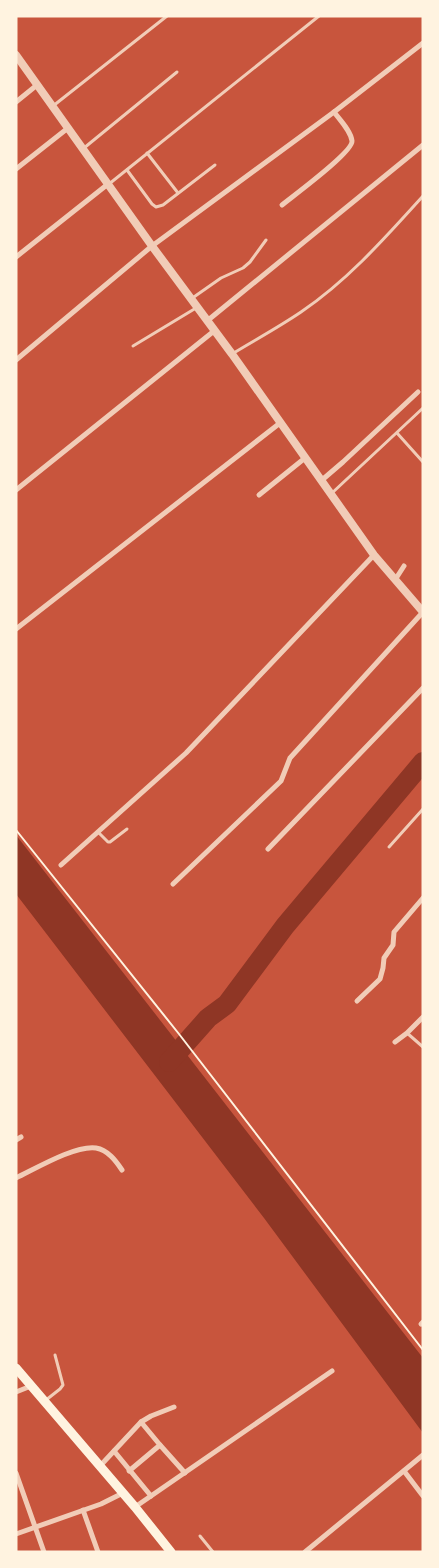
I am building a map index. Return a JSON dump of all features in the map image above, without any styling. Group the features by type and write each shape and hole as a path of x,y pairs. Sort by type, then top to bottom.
{"main road":[{"path":"16,1368 135,1506 171,1552"}],"street":[{"path":"16,360 152,246 334,112 423,43"},
{"path":"16,55 152,246 232,354 374,555 423,612 290,758 281,781 173,884"},
{"path":"16,102 37,85"},
{"path":"282,205 352,146 352,140 348,131 334,112"},
{"path":"16,169 68,128"},
{"path":"207,321 423,145"},
{"path":"16,257 108,184"},
{"path":"16,490 214,331"},
{"path":"322,480 344,462 418,392"},
{"path":"16,629 280,423"},
{"path":"259,495 305,458"},
{"path":"61,865 186,753 374,555"},
{"path":"394,580 404,566"},
{"path":"268,849 423,688"},
{"path":"357,1001 380,979 384,958 393,945 394,932 423,898"},
{"path":"395,1042 423,1017"},
{"path":"16,1178 68,1154 96,1148 106,1152 115,1159 122,1170"},
{"path":"135,1506 332,1371"},
{"path":"16,1392 31,1386"},
{"path":"100,1466 141,1422 151,1416 174,1408"},
{"path":"141,1422 185,1473"},
{"path":"129,1470 160,1445"},
{"path":"114,1451 151,1496"},
{"path":"306,1552 422,1456"},
{"path":"404,1471 423,1496"},
{"path":"16,1473 44,1552"},
{"path":"16,1534 83,1510 123,1493"},
{"path":"83,1510 98,1552"}],"lane":[{"path":"53,107 167,16"},
{"path":"108,184 319,16"},
{"path":"84,149 177,72"},
{"path":"147,153 178,193"},
{"path":"126,170 156,207 163,205 215,165"},
{"path":"232,354 301,312 327,292 362,262 423,196"},
{"path":"191,299 221,278 243,268 250,262 266,240"},
{"path":"133,346 197,308"},
{"path":"331,494 423,408"},
{"path":"397,433 423,462"},
{"path":"390,847 423,809"},
{"path":"98,831 110,842 128,829"},
{"path":"407,1033 423,1047"},
{"path":"44,1402 60,1389 63,1384 55,1355"},
{"path":"200,1536 213,1552"}],"path":[{"path":"16,830 195,1054 423,1350"}],"shaded area":[{"path":"16,835 423,1358 423,1433 264,1218 16,894"}],"waterway":[{"path":"169,1062 208,1018 227,1004 285,926 423,762"}]}
